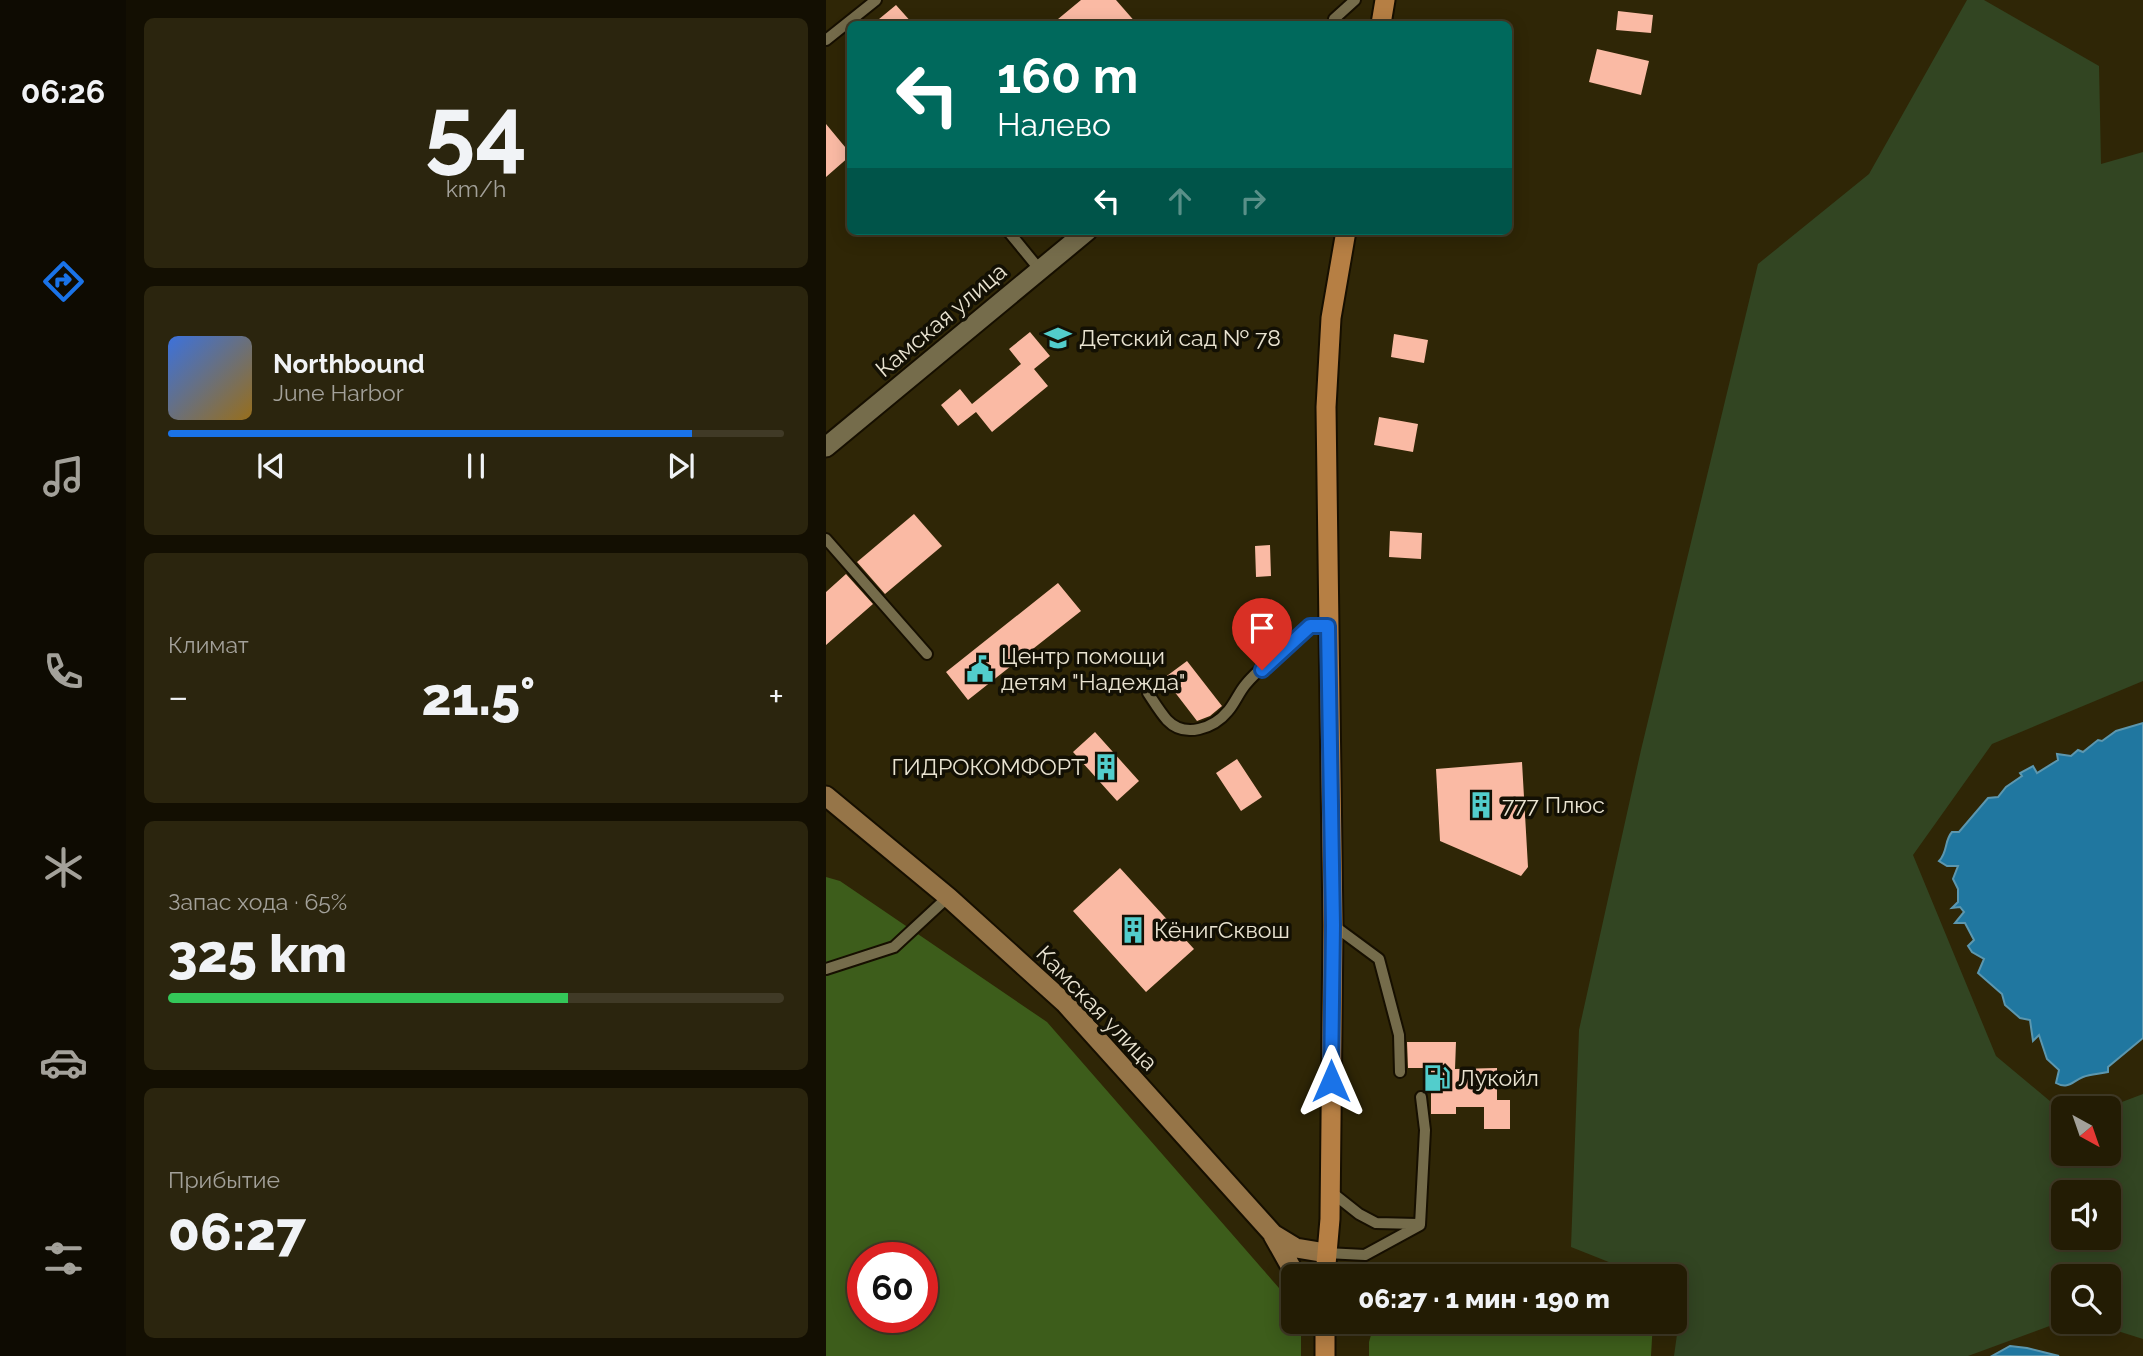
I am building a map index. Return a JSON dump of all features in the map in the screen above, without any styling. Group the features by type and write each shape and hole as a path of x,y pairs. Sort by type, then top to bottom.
{"main road":[{"path":"1382,21 1385,0"},
{"path":"1326,1264 1330,1219 1333,925 1326,407 1331,318 1345,235"},
{"name":"Камская улица","path":"826,796 948,897 1065,1003 1273,1234 1296,1248 1326,1252"},
{"path":"1273,1234 1289,1264"}],"street":[{"name":"Камская улица","path":"826,447 1082,235"}],"lane":[{"path":"854,21 876,0"},
{"path":"1334,21 1355,0"},
{"path":"826,40 847,28"},
{"path":"1010,235 1040,270"},
{"path":"826,539 927,653"},
{"path":"1148,693 1167,720 1175,726 1201,729 1216,723 1227,712 1245,684 1310,626 1328,626"},
{"path":"826,969 894,947 948,897"},
{"path":"1333,925 1379,959 1399,1035 1400,1072"},
{"path":"1420,1224 1425,1130 1421,1097"},
{"path":"1330,1191 1359,1214 1376,1223 1420,1224"},
{"path":"1326,1252 1365,1255 1420,1224"}],"green space":[{"path":"1967,0 1984,0 2099,66 2101,164 2143,152 2143,681 1992,744 1913,855 1996,1056 2051,1102 2051,1166 2121,1166 2121,1102 2143,1094 2143,1339 2121,1332 2121,1264 2051,1264 2051,1325 1968,1356 1674,1356 1677,1334 1687,1334 1687,1264 1614,1264 1571,1247 1579,1030 1641,750 1758,264 1869,174"},
{"path":"826,877 840,881 1047,1022 1281,1290 1281,1334 1301,1334 1301,1356 826,1356"},
{"path":"1371,1334 1652,1334 1651,1356 1369,1356"}],"water":[{"path":"2143,723 2143,1038 2108,1067 2108,1072 2060,1085 2056,1083 2059,1070 2047,1059 2039,1035 2033,1041 2030,1020 2020,1018 2005,1005 2002,994 1978,973 1984,959 1972,952 1968,946 1974,940 1965,923 1955,923 1964,912 1960,907 1952,908 1958,902 1958,889 1953,879 1958,866 1947,866 1939,861 1952,832 1959,832 1988,798 1998,797 2006,787 2022,776 2020,773 2033,766 2037,773 2058,760 2057,754 2071,756 2078,750 2083,752 2116,731"},
{"path":"2010,1346 2027,1348 2059,1356 1992,1356"}],"building":[{"path":"1081,0 1116,0 1134,21 1056,21"},
{"path":"896,5 910,21 877,21"},
{"path":"1618,11 1653,15 1651,33 1616,30"},
{"path":"1597,49 1649,61 1641,95 1589,82"},
{"path":"826,124 847,149 847,159 826,177"},
{"path":"1030,332 1050,356 1034,369 1048,386 992,432 976,412 958,426 941,405 960,389 972,404 1021,364 1009,349"},
{"path":"1394,334 1428,340 1424,363 1391,357"},
{"path":"1379,417 1418,424 1413,452 1374,445"},
{"path":"914,514 942,546 885,594 857,562"},
{"path":"1390,531 1422,533 1421,559 1389,557"},
{"path":"1270,545 1271,576 1256,577 1255,546"},
{"path":"846,574 873,604 826,645 826,592"},
{"path":"1058,583 1081,611 968,700 946,672"},
{"path":"1187,661 1222,706 1210,716 1197,721 1164,678"},
{"name":"ГИДРОКОМФОРТ","path":"1095,732 1139,781 1117,801 1073,752"},
{"path":"1237,759 1262,797 1241,811 1216,773"},
{"name":"777 Плюс","path":"1522,762 1528,867 1521,876 1440,841 1436,769"},
{"name":"КёнигСквош","path":"1120,868 1194,949 1146,992 1073,911"},
{"path":"1407,1042 1456,1042 1455,1069 1497,1068 1497,1100 1510,1100 1510,1129 1484,1129 1484,1107 1456,1107 1456,1114 1431,1114 1431,1068 1408,1068"}],"place":[{"name":"Детский сад № 78","path":"1058,338"},
{"name":"Центр помощи детям \"Надежда\"","path":"980,669"},
{"name":"ГИДРОКОМФОРТ","path":"1106,767"},
{"name":"777 Плюс","path":"1481,805"},
{"name":"КёнигСквош","path":"1133,930"},
{"name":"Лукойл","path":"1437,1078"}],"route":[{"path":"1262,670 1310,626 1328,626 1333,925 1331,1081"}]}
